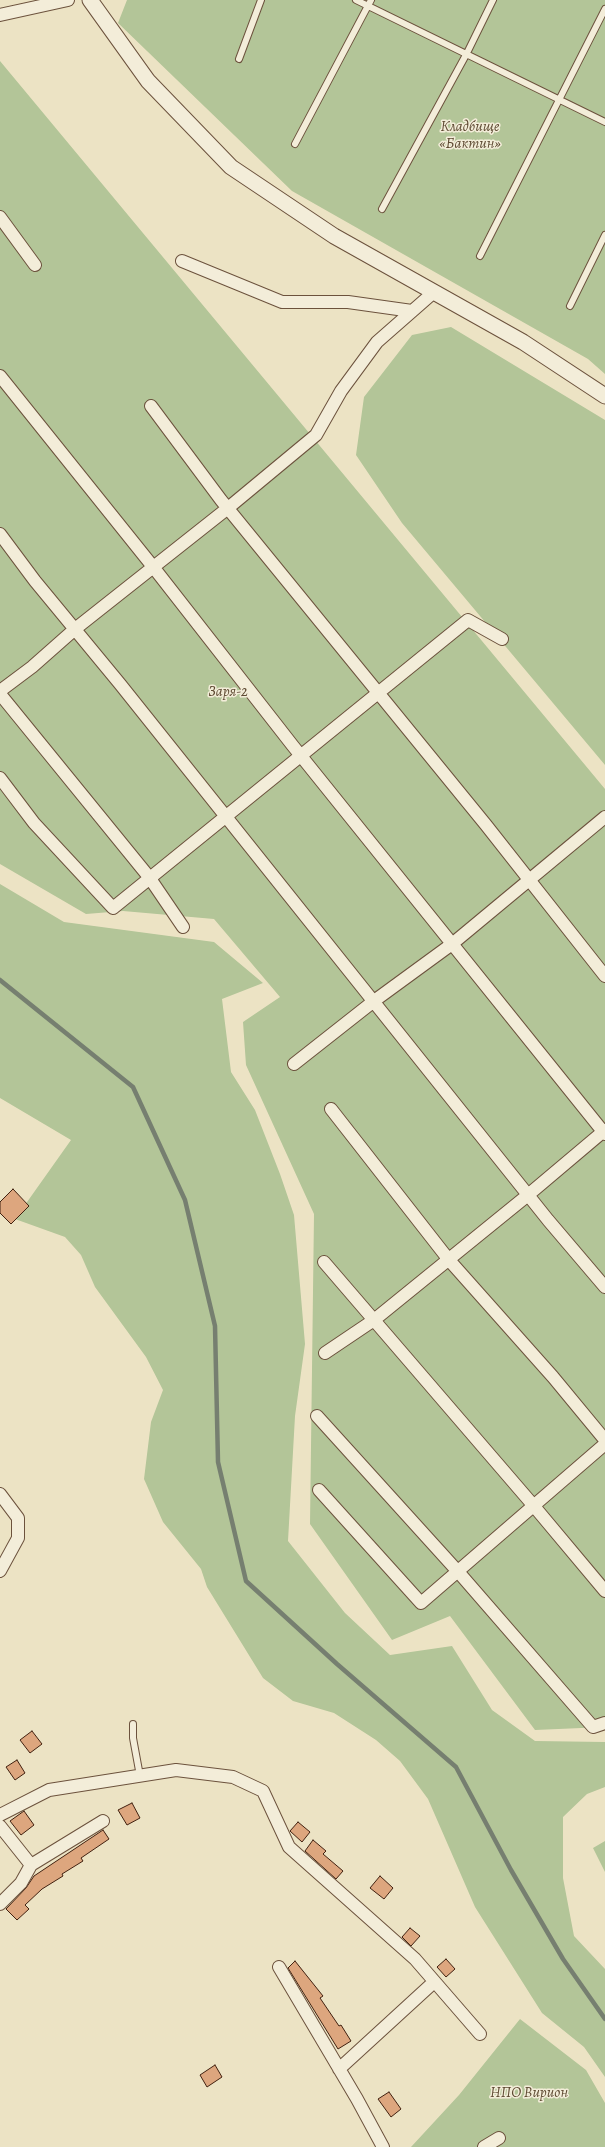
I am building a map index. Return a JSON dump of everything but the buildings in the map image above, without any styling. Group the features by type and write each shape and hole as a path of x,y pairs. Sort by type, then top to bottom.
{"street":[{"path":"0,15 68,0"},
{"path":"90,0 148,81 231,167 334,236 523,342 605,396"},
{"path":"0,217 34,265"},
{"path":"182,261 282,302 348,302 412,311"},
{"path":"183,927 149,877 0,692 32,667 75,629 154,568 316,435 341,391 377,342 434,292"},
{"path":"2,382 154,568 301,756 604,1132 374,1320 325,1353"},
{"path":"151,406 228,508 380,694 605,976"},
{"path":"0,534 35,581 374,1001 528,1195 605,1287"},
{"path":"0,778 34,823 113,908 149,877 380,694 468,620 502,639"},
{"path":"294,1064 374,1001 452,944 605,817"},
{"path":"331,1109 449,1260 553,1377 605,1440"},
{"path":"324,1262 605,1591"},
{"path":"317,1416 457,1570 593,1727 605,1723"},
{"path":"319,1490 421,1603 457,1570 605,1444"},
{"path":"0,1494 18,1518 18,1538 0,1572"},
{"path":"0,1814 49,1790 176,1770 232,1777 263,1791 288,1848 415,1959 480,2034"},
{"path":"0,1904 21,1883 31,1865 103,1821"},
{"path":"0,1826 31,1865"},
{"path":"278,1967 339,2069 383,2147"},
{"path":"339,2069 434,1982"},
{"path":"484,2147 499,2138"}],"lane":[{"path":"239,59 262,0"},
{"path":"356,0 369,3 605,122"},
{"path":"382,209 467,53 493,0"},
{"path":"295,144 369,3"},
{"path":"480,256 605,9"},
{"path":"570,306 605,235"},
{"path":"133,1724 133,1738 140,1776"}],"green space":[{"name":"Кладбище «Бактин»","path":"127,0 605,0 605,374 588,359 292,191 118,23"},
{"name":"Заря-2","path":"0,61 605,789 605,1727 535,1730 450,1616 392,1640 310,1524 314,1214 246,1065 243,1022 280,997 214,919 123,911 86,914 0,864"},
{"path":"451,327 605,420 605,765 402,523 356,455 364,397 412,335"},
{"path":"0,884 64,922 214,942 263,983 222,999 231,1072 255,1110 294,1215 305,1344 295,1416 288,1541 345,1613 390,1655 452,1646 492,1710 535,1741 605,1742 605,1787 587,1794 563,1817 563,1878 574,1936 605,1969 605,2077 584,2047 542,2013 475,1907 428,1799 400,1761 376,1740 334,1713 293,1701 263,1678 207,1587 201,1569 163,1522 144,1479 151,1422 163,1390 146,1357 95,1287 81,1255 65,1237 15,1219 71,1140 0,1098"},
{"path":"605,1841 605,1872 593,1848"},
{"name":"НПО Вирион","path":"520,2019 586,2070 605,2103 605,2147 411,2147 459,2095"}],"waterway":[{"path":"0,980 133,1087 185,1200 215,1326 218,1462 246,1581 337,1664 456,1767 511,1870 563,1959 605,2019"}]}
